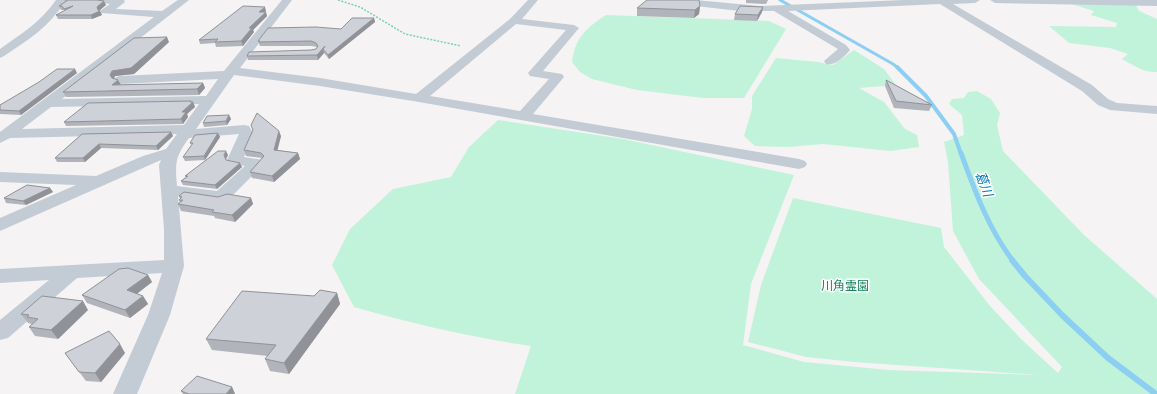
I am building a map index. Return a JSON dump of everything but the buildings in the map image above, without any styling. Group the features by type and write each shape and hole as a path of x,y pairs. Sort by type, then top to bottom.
{"street":[{"path":"0,54 35,30 51,16 61,0"},
{"path":"99,0 120,2 105,11 164,14"},
{"path":"4,136 184,0"},
{"path":"125,394 159,315 174,266 167,165 171,152 209,100 287,0"},
{"path":"419,98 514,21 533,0"},
{"path":"669,0 740,8 780,8 975,0"},
{"path":"995,0 1157,3"},
{"path":"943,2 1087,88 1103,102 1123,108 1157,110"},
{"path":"780,8 842,47 844,50 830,62"},
{"path":"514,21 574,28 534,73 558,77 523,117"},
{"path":"246,52 261,52"},
{"path":"120,80 230,73 320,82 799,164"},
{"path":"48,103 209,100"},
{"path":"4,136 244,130 247,135 238,149 235,160 257,163 221,198 169,190"},
{"path":"0,225 149,159 171,152"},
{"path":"0,177 100,181"},
{"path":"0,276 174,266"},
{"path":"0,332 73,271"}],"path":[{"path":"338,0 360,7 406,34 478,50"}],"green space":[{"path":"1085,0 1119,0 1136,5 1139,11 1157,19 1157,72 1143,70 1134,66 1122,59 1128,54 1110,48 1069,43 1049,26 1116,27 1117,23 1091,15 1094,11 1068,3"},
{"path":"606,15 769,21 786,29 744,98 703,98 637,90 592,79 580,72 572,62 576,46 587,29"},
{"path":"854,50 884,69 896,85 859,88 884,102 905,129 917,135 919,147 891,151 823,144 788,147 755,146 744,136 752,109 752,96 776,58 833,65"},
{"name":"川角霊園","path":"977,91 991,99 1000,113 997,125 1003,151 1084,235 1157,299 1157,394 515,394 531,346 442,330 354,307 332,265 350,229 393,189 451,177 469,147 498,120 623,139 794,175 751,284 743,345 804,362 889,370 1040,375 854,362 806,357 748,342 761,285 793,198 941,228 944,247 990,306 1022,340 1058,373 1062,367 979,279 953,231 948,162 944,142 964,135 962,115 949,104 952,99 964,98 968,92"}],"waterway":[{"name":"葛川","path":"780,0 898,68"},
{"name":"葛川","path":"898,68 926,96 954,134 961,154"},
{"name":"葛川","path":"961,153 989,222 996,236 1013,261"},
{"name":"葛川","path":"1012,260 1062,315 1108,358 1156,394"}]}
